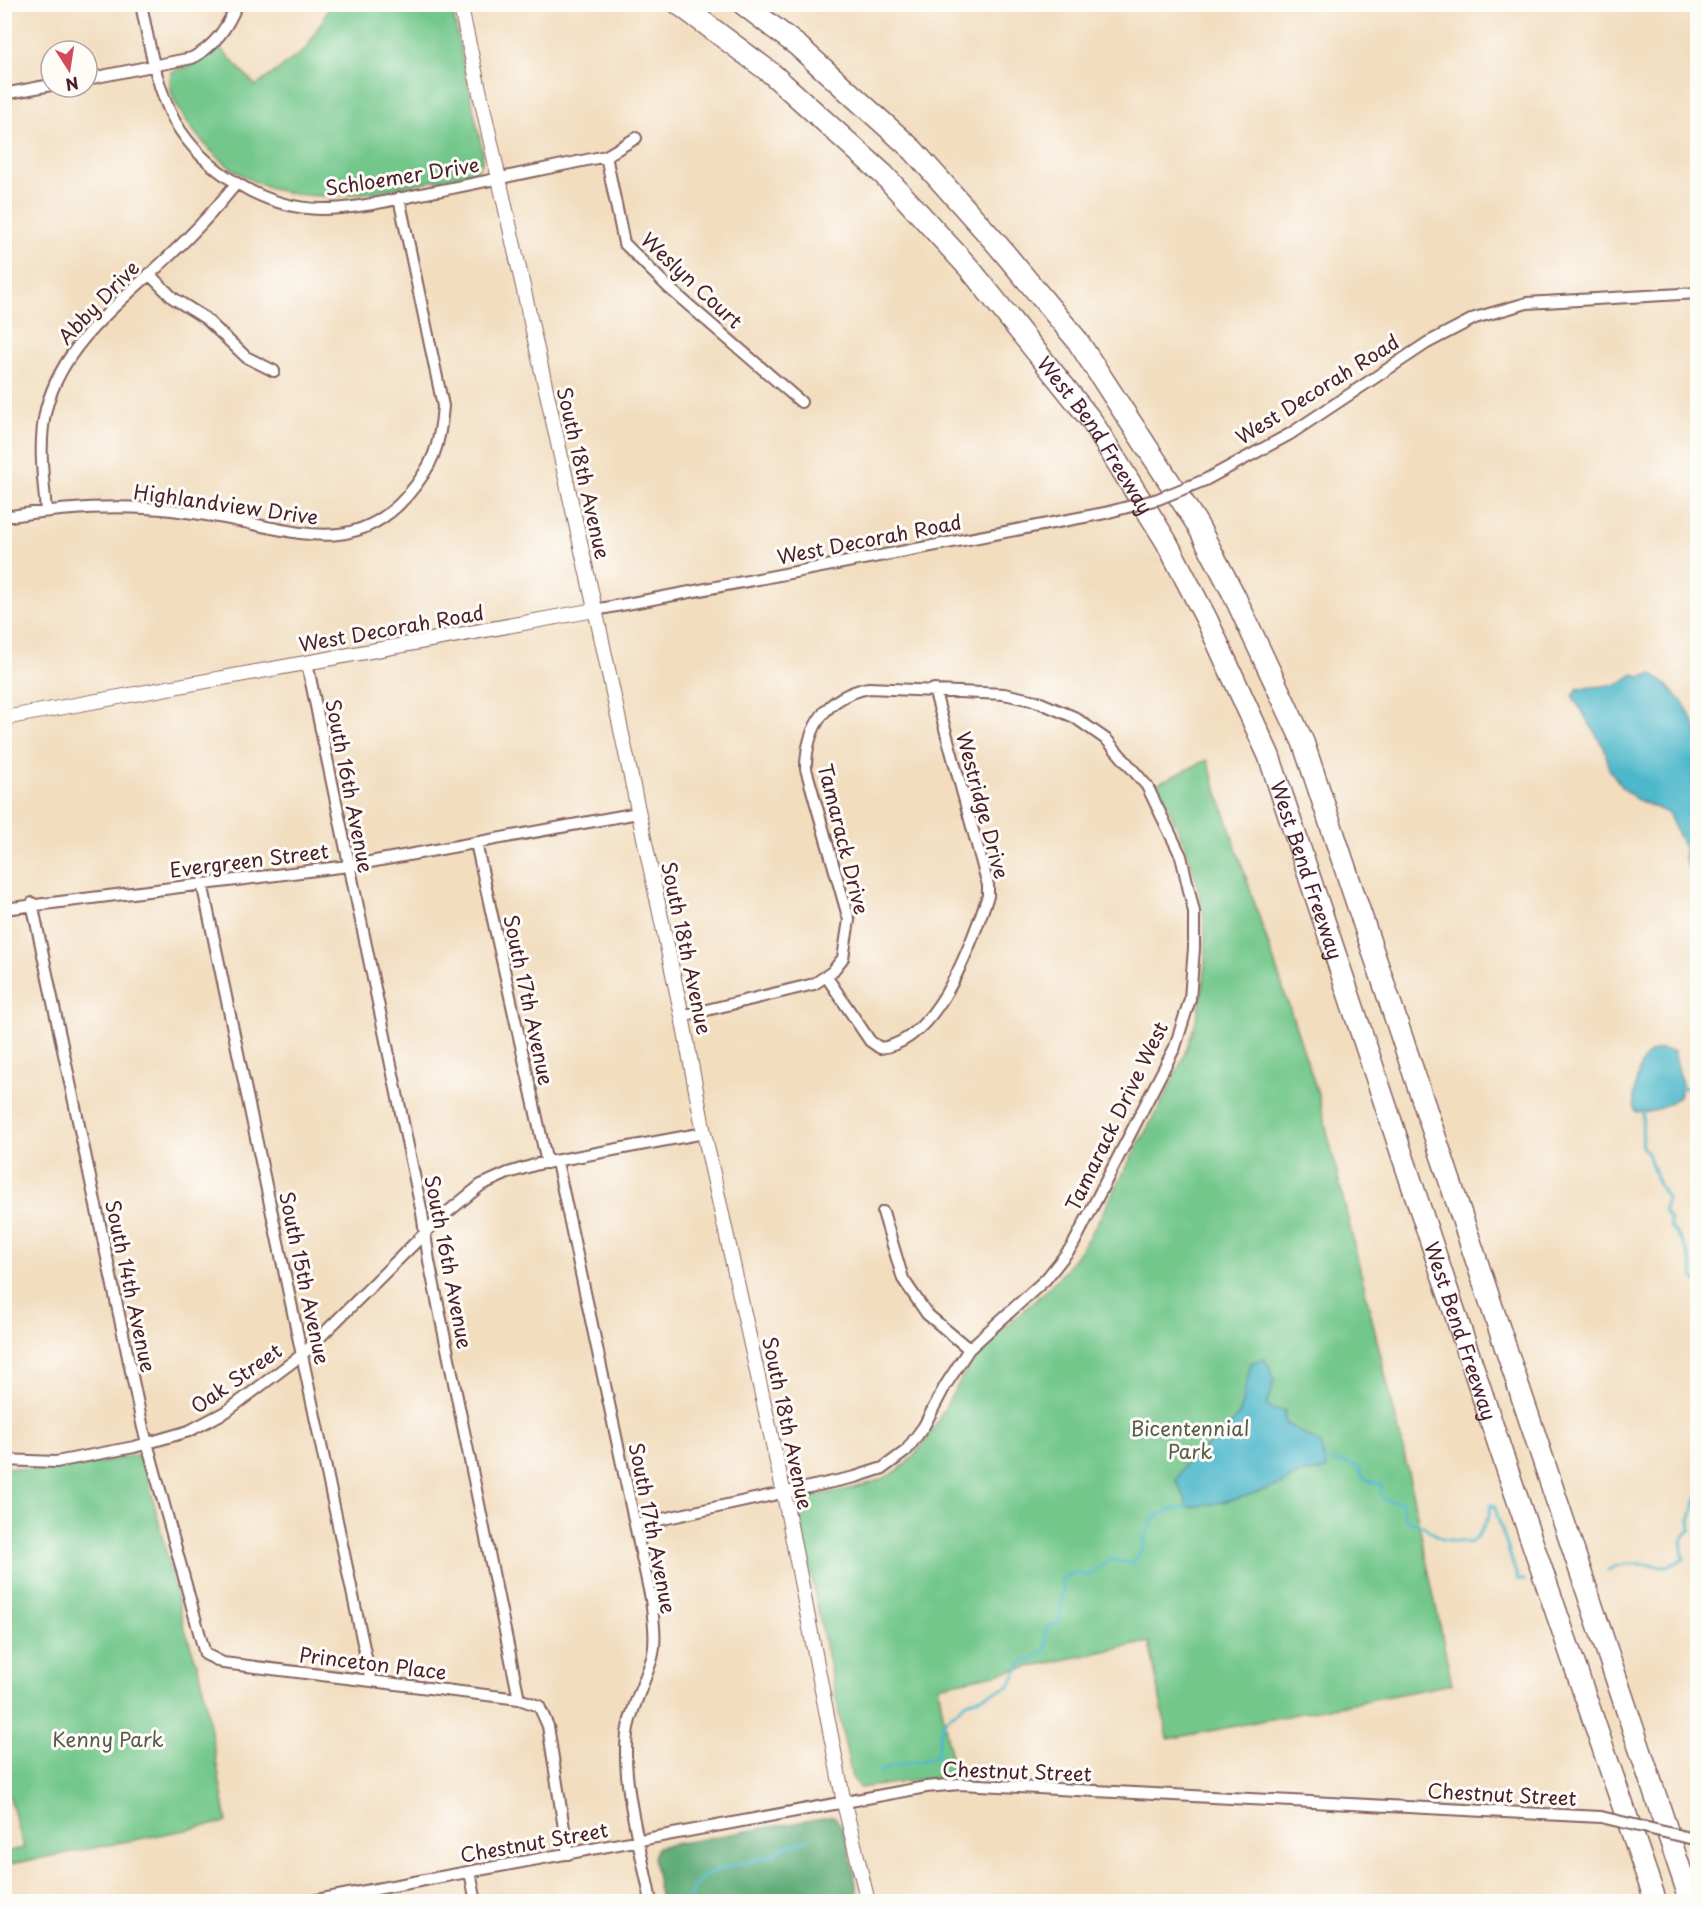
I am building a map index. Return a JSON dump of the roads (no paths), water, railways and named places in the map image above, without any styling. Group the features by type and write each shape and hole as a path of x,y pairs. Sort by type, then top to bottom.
{"highway":[{"name":"West Bend Freeway","path":"679,4 771,74 884,175 970,269 1091,420 1166,541 1207,620 1269,756 1506,1466 1656,1902"},
{"name":"West Bend Freeway","path":"743,4 798,46 913,150 996,243 1077,340 1197,524 1233,593 1302,742 1691,1902"}],"street":[{"name":"Schloemer Drive","path":"141,4 164,96 175,121 192,145 236,184 266,197 320,209 349,207 606,156 636,138"},
{"path":"99,77 192,58 204,51 221,35 237,4"},
{"name":"South 18th Avenue","path":"460,4 595,610 682,1016 704,1133 784,1494 844,1803 868,1902"},
{"path":"4,94 39,87"},
{"name":"Weslyn Court","path":"606,156 624,243 669,288 801,402"},
{"name":"Abby Drive","path":"46,510 41,452 45,411 54,381 73,349 103,316 207,219 236,184"},
{"name":"Highlandview Drive","path":"4,517 46,510 98,507 170,510 236,520 309,536 340,535 377,523 401,503 420,481 441,439 443,406 399,198"},
{"path":"149,274 173,298 205,318 246,357 274,371"},
{"name":"West Decorah Road","path":"4,718 595,610 1105,513 1158,499 1205,480 1290,434 1428,343 1475,318 1527,303 1698,293"},
{"name":"South 16th Avenue","path":"307,663 519,1699"},
{"name":"Tamarack Drive","path":"682,1016 814,984 826,976 843,958 849,920 806,769 806,747 813,730 831,703 850,692 869,688 934,689"},
{"name":"Westridge Drive","path":"826,976 870,1041 880,1048 892,1047 925,1022 962,965 988,896 988,885 934,689"},
{"name":"Tamarack Drive West","path":"635,1525 784,1494 883,1468 906,1451 924,1426 969,1349 1046,1279 1073,1245 1175,1047 1190,999 1194,912 1181,856 1147,786 1107,740 1074,717 1036,701 1004,694 934,689"},
{"name":"Evergreen Street","path":"4,909 32,903 348,866 638,813"},
{"name":"South 17th Avenue","path":"476,843 552,1162 651,1599 654,1634 652,1657 628,1730 627,1774 651,1902"},
{"name":"South 15th Avenue","path":"202,883 371,1681"},
{"name":"South 14th Avenue","path":"32,903 147,1444 205,1654 223,1663"},
{"name":"Oak Street","path":"4,1460 56,1462 147,1444 189,1431 227,1411 303,1354 425,1234 481,1185 508,1173 552,1162 704,1133"},
{"path":"883,1212 903,1279 927,1314 969,1349"},
{"name":"Princeton Place","path":"223,1663 519,1699"},
{"path":"519,1699 539,1706 548,1726 568,1854"},
{"name":"Chestnut Street","path":"306,1902 640,1842 926,1787 960,1784 1601,1817 1698,1840"},
{"path":"470,1872 476,1902"}],"water":[{"path":"1633,674 1641,677 1652,674 1668,686 1686,707 1698,733 1697,883 1689,870 1684,848 1668,813 1636,799 1623,788 1609,769 1605,749 1573,697 1577,689 1619,684"},
{"path":"1661,1049 1674,1052 1682,1084 1679,1097 1652,1111 1635,1111 1638,1073 1648,1054"},
{"path":"1264,1358 1274,1380 1267,1404 1271,1410 1285,1410 1285,1423 1320,1444 1327,1469 1307,1472 1282,1484 1245,1496 1187,1507 1176,1481 1185,1464 1226,1430 1240,1413 1251,1363"}],"waterway":[{"path":"1681,1088 1698,1087"},
{"path":"1643,1114 1642,1147 1667,1197 1664,1211 1670,1220 1670,1227 1683,1243 1694,1278 1698,1281"},
{"path":"1325,1462 1344,1462 1359,1468 1363,1478 1381,1485 1381,1494 1386,1501 1402,1502 1405,1519 1422,1525 1442,1539 1470,1543 1481,1531 1489,1516 1491,1505 1494,1505 1518,1580 1524,1580"},
{"path":"1608,1570 1629,1564 1668,1566 1684,1559 1682,1543 1684,1536 1691,1530 1690,1520 1698,1495"},
{"path":"879,1772 937,1756 942,1724 965,1703 1010,1686 1021,1663 1033,1659 1046,1650 1045,1633 1048,1626 1059,1623 1063,1591 1061,1579 1074,1573 1087,1577 1111,1559 1132,1564 1139,1554 1152,1521 1170,1510 1187,1507"},
{"path":"690,1902 691,1891 706,1876 730,1866 772,1856 784,1847 807,1840"}],"park label":[{"name":"Bicentennial Park","path":"1190,1440"},
{"name":"Kenny Park","path":"108,1739"}]}
